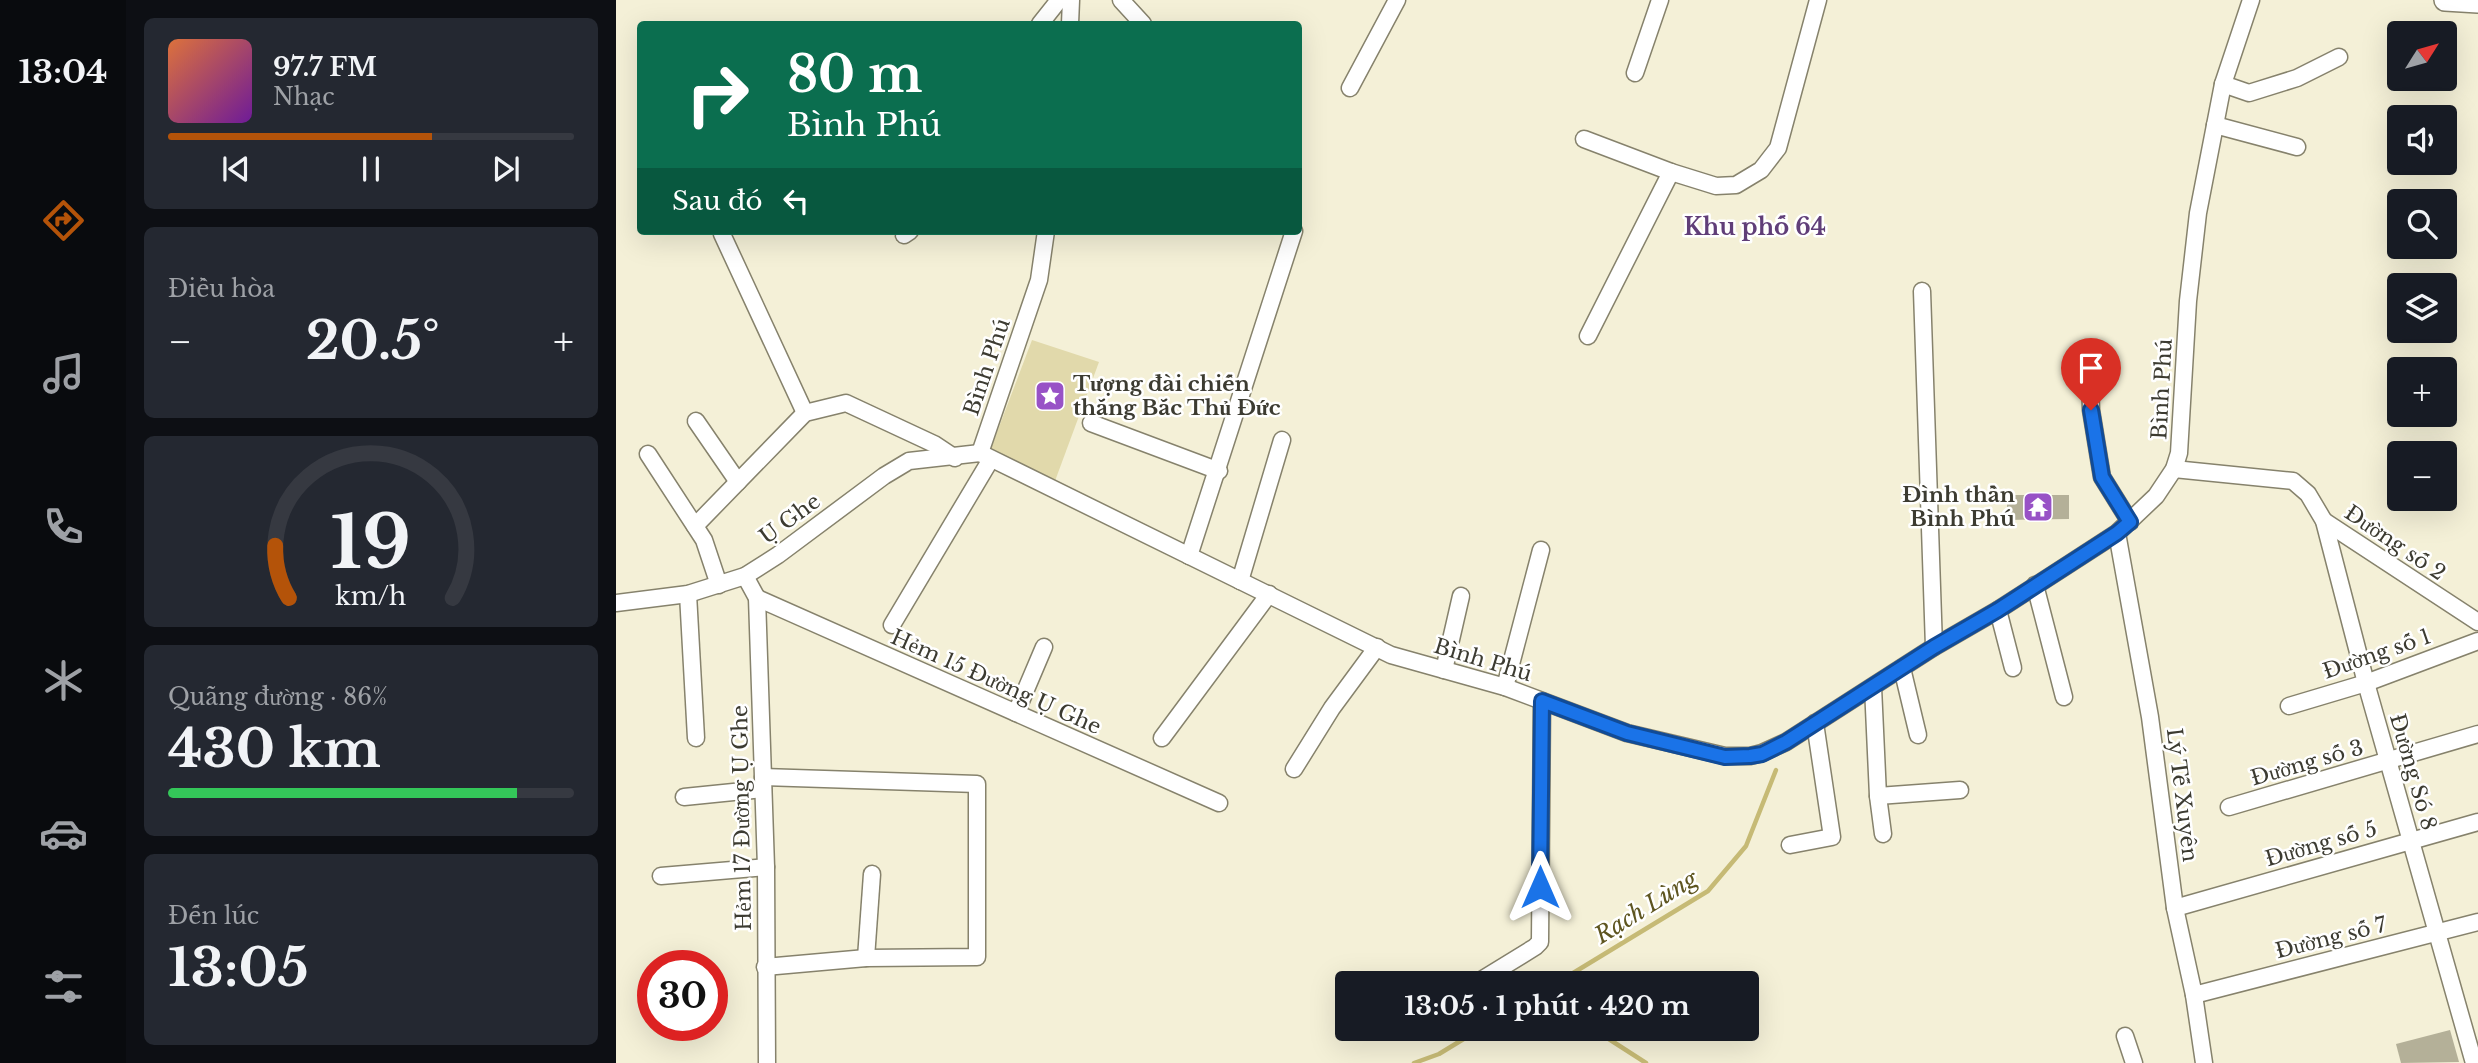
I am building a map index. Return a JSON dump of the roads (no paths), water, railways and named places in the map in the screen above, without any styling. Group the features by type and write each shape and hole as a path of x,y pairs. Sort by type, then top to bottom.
{"main road":[{"path":"2445,0 2478,2"}],"street":[{"path":"1042,21 1059,0"},
{"path":"1070,21 1071,0"},
{"path":"1121,0 1140,21"},
{"path":"1350,88 1397,0"},
{"path":"1635,73 1660,0"},
{"path":"1584,139 1716,186 1736,186 1761,170 1778,148 1818,0"},
{"name":"Bình Phú","path":"1045,235 1039,280 986,456 1391,654 1505,687 1627,733 1725,757 1762,754 1998,610 2123,527 2156,496 2174,469 2179,453 2188,301 2198,213 2223,84 2251,0"},
{"path":"2223,84 2249,93 2297,78 2339,57"},
{"path":"2215,125 2297,147"},
{"path":"1588,336 1671,172"},
{"path":"722,235 805,413"},
{"path":"1189,556 1219,471 1293,235"},
{"path":"1922,291 1934,647"},
{"path":"2090,379 2091,410 2102,477 2123,527"},
{"path":"695,526 805,413 846,403 934,444 955,457"},
{"path":"696,421 738,482"},
{"path":"1091,423 1219,471"},
{"path":"1240,581 1282,440"},
{"path":"648,454 704,540 719,585"},
{"path":"892,625 986,456"},
{"name":"Ụ Ghe","path":"616,603 688,594 745,576 909,461 986,456"},
{"name":"Đường Só 8","path":"2174,469 2293,481 2308,494 2324,521 2366,683 2474,1063"},
{"name":"Đường số 2","path":"2324,521 2478,622"},
{"name":"Lý Tế Xuyên","path":"2123,527 2175,908 2194,995 2204,1063"},
{"path":"1505,687 1541,550"},
{"name":"Hẻm 17 Đường Ụ Ghe","path":"745,576 757,598 766,867 767,1063"},
{"path":"2035,585 2064,697"},
{"path":"688,594 696,738"},
{"path":"1162,738 1269,594"},
{"path":"1444,670 1461,596"},
{"name":"Hẻm 15 Đường Ụ Ghe","path":"757,598 1219,803"},
{"path":"1998,610 2013,668"},
{"name":"Đường số 1","path":"2289,706 2366,683 2478,640"},
{"path":"1016,713 1044,647"},
{"path":"1294,769 1332,708 1377,647"},
{"path":"1902,668 1917,735"},
{"path":"1873,687 1878,796 1883,834"},
{"path":"1496,971 1540,942 1542,701"},
{"path":"1790,845 1832,837 1815,723"},
{"name":"Đường số 3","path":"2229,807 2478,734"},
{"path":"684,797 763,783 977,784 977,957 866,958 765,967"},
{"path":"1878,796 1960,790"},
{"name":"Đường số 5","path":"2175,908 2478,822"},
{"path":"661,876 766,867"},
{"path":"866,958 872,874"},
{"name":"Đường số 7","path":"2194,995 2478,922"},
{"path":"2125,1036 2133,1063"}],"waterway":[{"name":"Rạch Lùng","path":"1576,971 1708,891 1746,846 1776,770"},
{"name":"Rạch Lùng","path":"1414,1063 1439,1054 1460,1041"},
{"path":"1612,1041 1646,1063"}],"place":[{"name":"Tượng đài chiến thắng Bắc Thủ Đức","path":"1050,396"},
{"name":"Đình thần Bình Phú","path":"2038,507"}],"district":[{"name":"Khu phố 64","path":"1755,227"}]}
